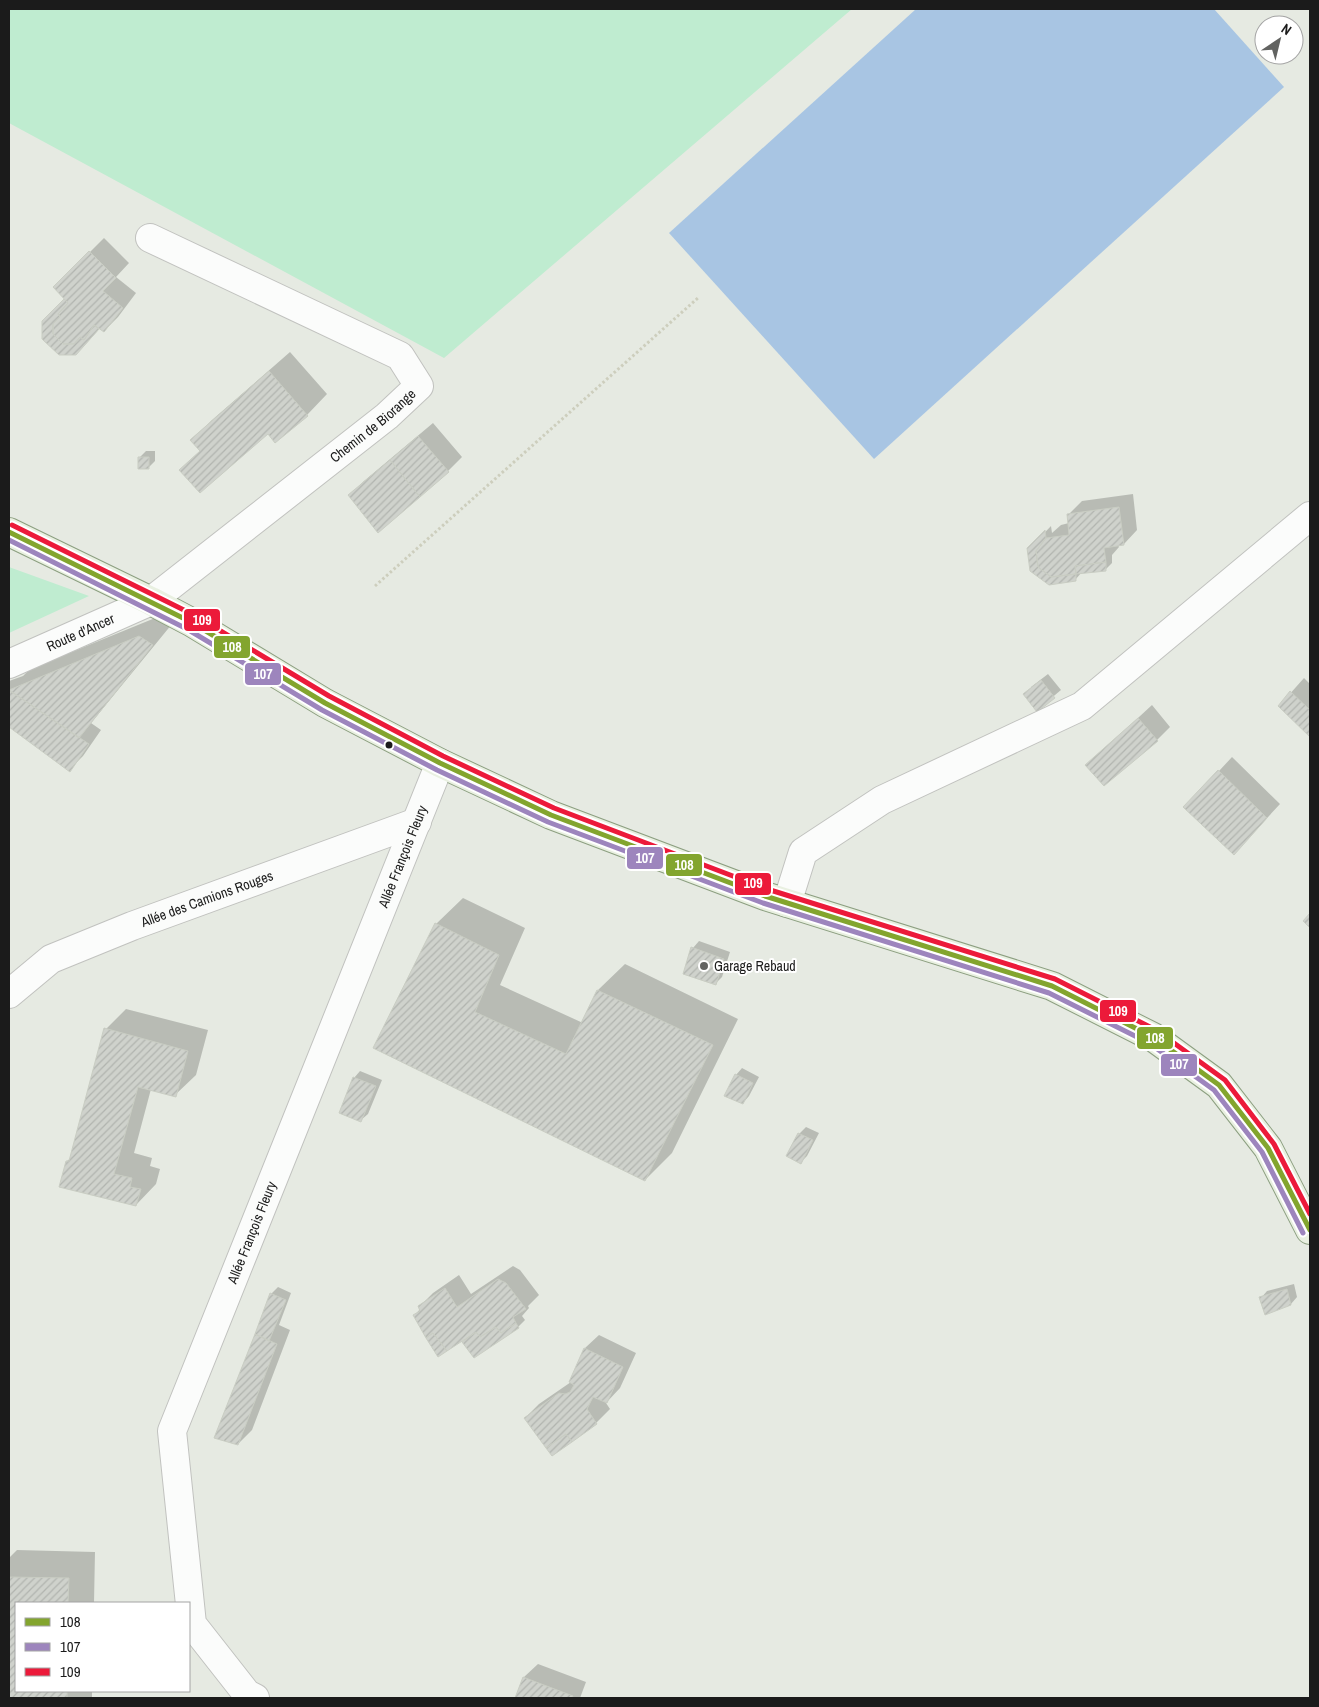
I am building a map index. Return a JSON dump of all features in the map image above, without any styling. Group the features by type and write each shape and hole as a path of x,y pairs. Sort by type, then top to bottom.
{"main road":[{"path":"9,532 151,601 191,622 325,702 440,763 551,816 787,903 1052,986 1154,1037 1219,1085 1268,1148 1310,1230"}],"street":[{"name":"Chemin de Biorange","path":"150,238 400,356 419,386 379,422 151,601"},
{"path":"787,903 803,852 882,800 1082,706 1310,516"},
{"name":"Route d'Ancer","path":"9,664 151,601"},
{"name":"Allée François Fleury","path":"190,1602 172,1431 440,763"},
{"name":"Allée des Camions Rouges","path":"9,994 51,959 132,926 417,822"},
{"name":"Allée François Fleury","path":"190,1605 192,1624 247,1694 255,1698"}],"path":[{"path":"375,586 699,297"}],"green space":[{"path":"9,9 852,9 444,358 9,123"},
{"path":"9,567 89,596 9,633"}],"shaded area":[{"path":"916,9 1214,9 1254,54 1254,65 1264,65 1284,87 874,459 669,233"}],"building":[{"path":"89,251 116,278 103,291 123,308 104,332 94,325 84,340 80,337 74,344 63,344 53,334 53,324 60,317 58,314 68,303 53,287"},
{"path":"64,299 68,303 58,314 60,317 53,324 53,334 63,344 74,344 80,337 84,340 94,325 99,329 76,355 59,355 42,339 42,321"},
{"path":"269,371 308,416 275,443 268,434 200,493 179,470 200,451 190,440"},
{"path":"418,436 449,472 420,497 390,460"},
{"path":"138,457 149,457 149,469 138,469"},
{"path":"390,460 420,497 378,533 348,495"},
{"path":"1119,507 1124,545 1104,548 1106,562 1075,566 1076,574 1051,577 1038,567 1036,551 1046,538 1069,535 1067,514"},
{"path":"1045,530 1046,538 1036,551 1038,567 1051,577 1076,574 1076,581 1049,585 1030,571 1027,548"},
{"path":"1106,562 1106,571 1076,574 1075,566"},
{"path":"139,636 153,645 79,738 9,690"},
{"path":"1041,680 1055,698 1037,712 1023,694"},
{"path":"9,690 89,744 70,772 9,727"},
{"path":"1290,691 1310,710 1310,737 1278,706"},
{"path":"1138,718 1158,741 1104,786 1085,765"},
{"path":"1218,770 1267,818 1234,855 1183,807"},
{"path":"1310,913 1310,928 1303,921"},
{"path":"435,923 499,955 475,1012 566,1054 597,990 713,1045 645,1181 373,1048"},
{"path":"691,947 724,959 716,985 683,974"},
{"path":"104,1028 188,1051 176,1097 138,1087 114,1174 132,1178 130,1187 141,1189 136,1206 59,1187 66,1161 69,1161"},
{"path":"735,1074 753,1083 743,1104 724,1096"},
{"path":"353,1077 376,1086 361,1122 339,1113"},
{"path":"798,1133 813,1140 801,1164 786,1156"},
{"path":"498,1279 506,1283 526,1309 513,1317 516,1323 501,1333 496,1327 480,1337 476,1332 447,1351 433,1333 426,1338 413,1315 420,1311 418,1306 445,1288 457,1307"},
{"path":"1287,1289 1291,1305 1265,1315 1259,1297"},
{"path":"270,1293 286,1300 269,1341 255,1334"},
{"path":"516,1323 519,1328 474,1358 462,1342 476,1332 480,1337 496,1327 501,1333"},
{"path":"433,1333 447,1351 438,1357 426,1338"},
{"path":"255,1334 277,1344 238,1445 214,1438"},
{"path":"584,1348 623,1367 607,1403 593,1397 587,1409 597,1424 572,1442 566,1434 546,1448 524,1418 559,1393 565,1394 570,1392 574,1385 569,1382"},
{"path":"566,1434 572,1442 552,1456 546,1448"},
{"path":"9,1577 69,1578 68,1602 15,1602 15,1692 67,1692 67,1698 9,1698"},
{"path":"523,1677 573,1696 572,1698 515,1698"}],"transit line":[{"name":"109","path":"12,525 194,615 329,696 443,756 554,808 767,889 1055,979 1156,1030 1225,1080 1274,1144 1310,1214"},
{"name":"108","path":"9,532 191,622 325,703 440,763 551,815 765,896 1052,986 1153,1037 1219,1085 1268,1148 1310,1230"},
{"name":"107","path":"9,540 187,629 322,710 437,770 548,822 763,903 1049,993 1149,1043 1214,1090 1262,1152 1303,1233"}],"place":[{"name":"Garage Rebaud","path":"704,966"}]}
